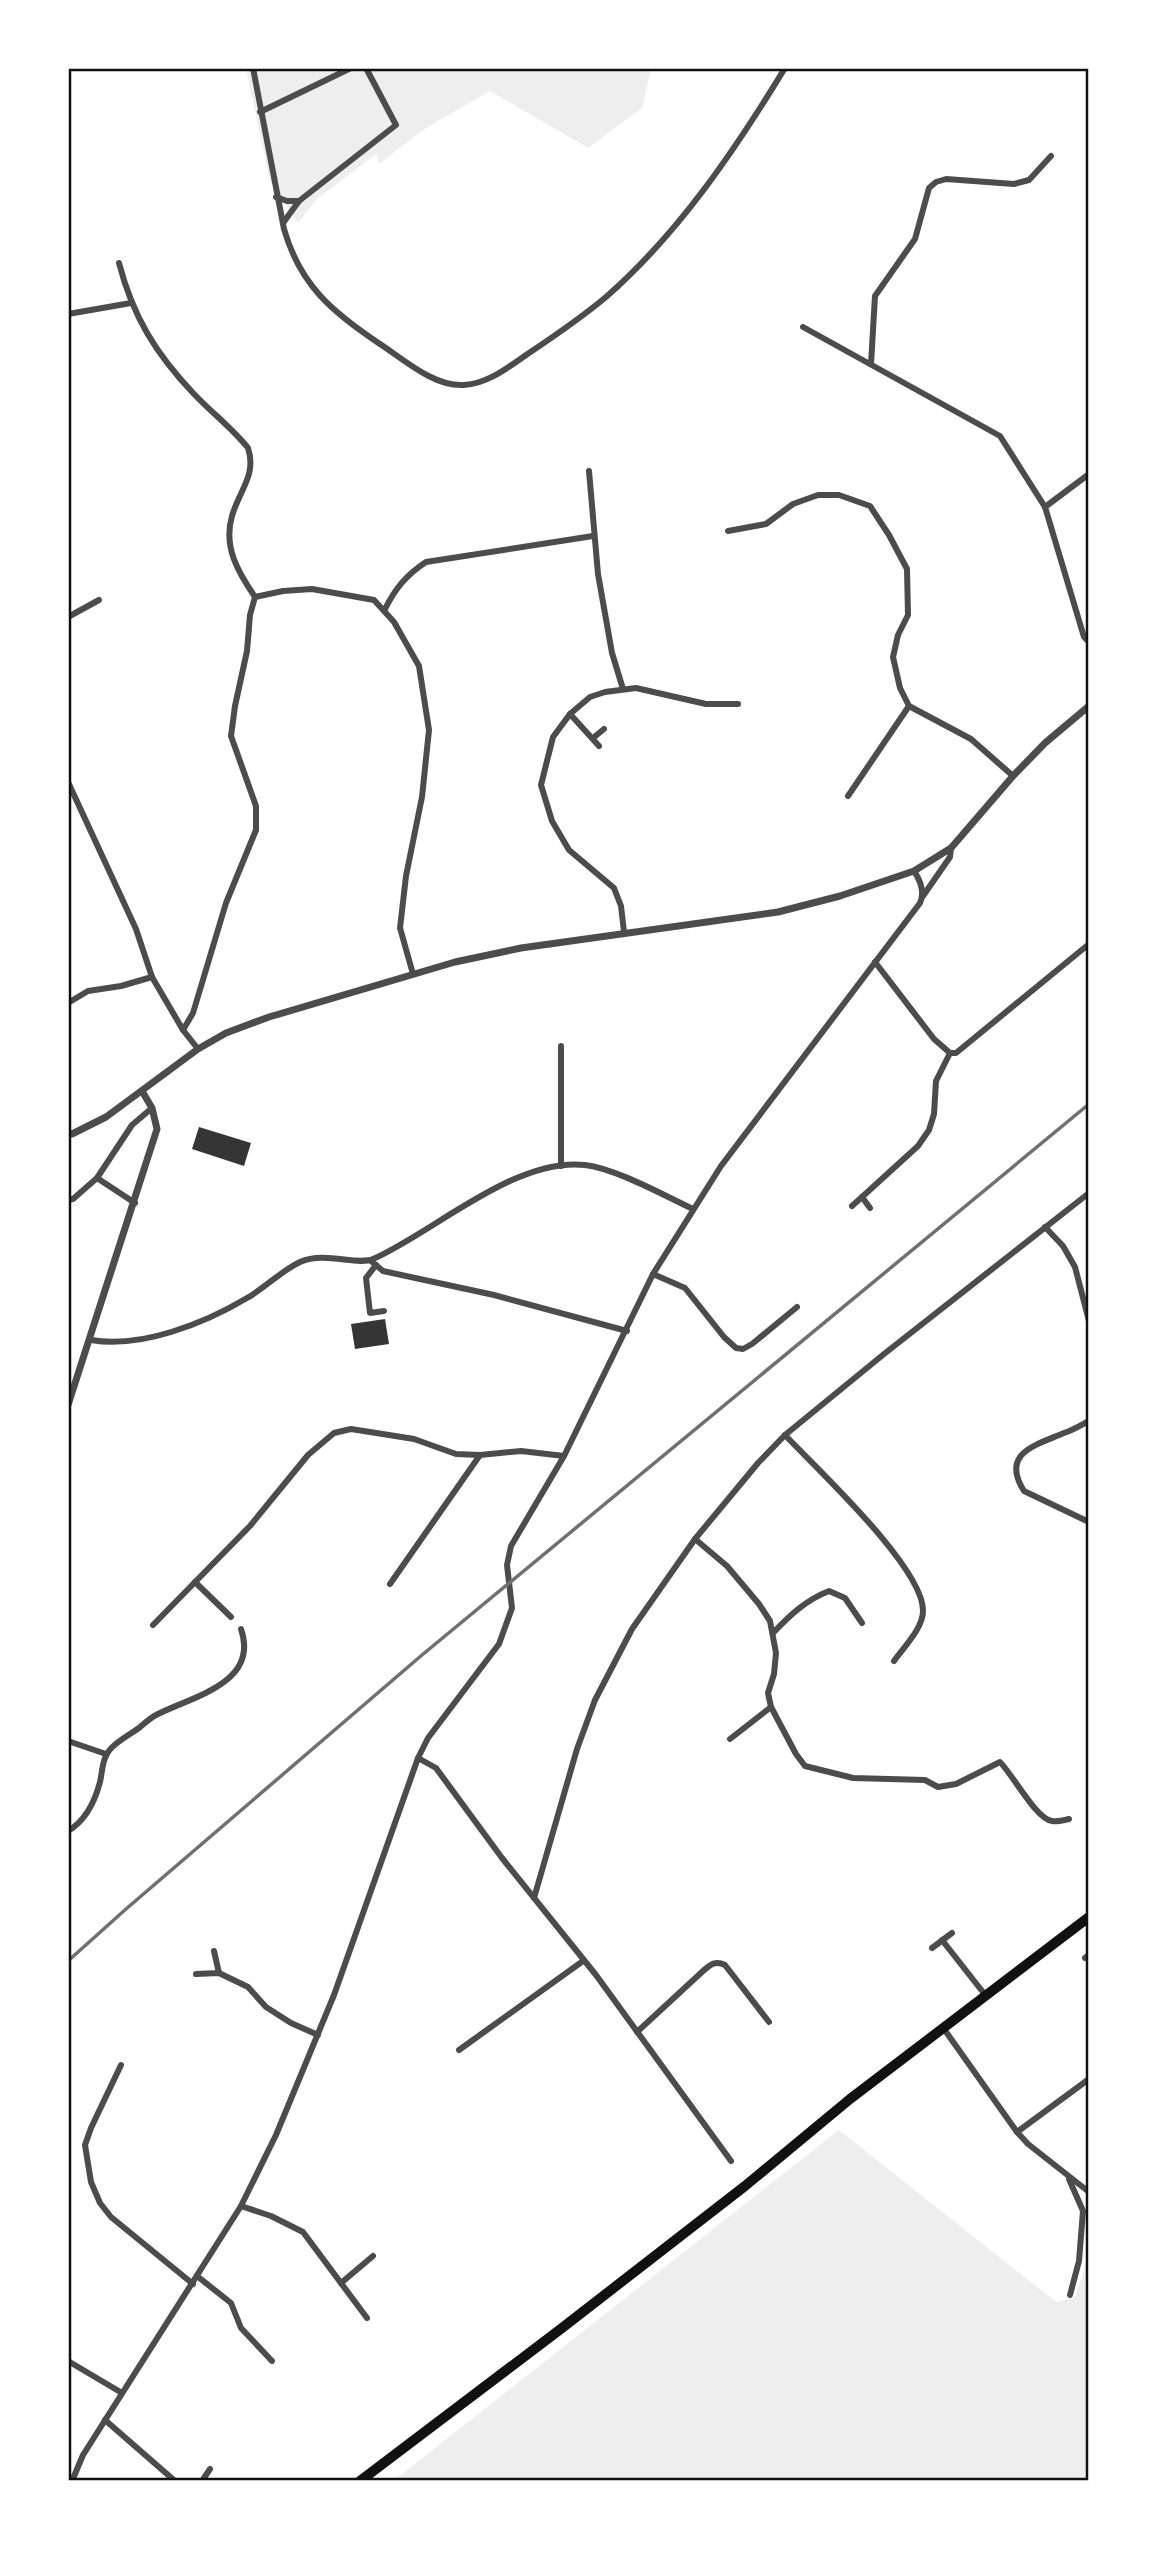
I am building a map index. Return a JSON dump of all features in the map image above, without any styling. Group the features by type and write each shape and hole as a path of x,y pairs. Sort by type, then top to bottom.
{"main road":[{"path":"359,2481 562,2328 745,2186 850,2099 1089,1917"}],"street":[{"path":"253,68 276,197 297,265 337,314 426,373 444,383 456,385 487,379 561,332 606,296 650,254 705,189 785,68"},
{"path":"260,112 351,68"},
{"path":"283,223 299,201 396,125 366,68"},
{"path":"871,364 875,296 915,239 929,188 946,179 1014,184 1029,180 1051,156"},
{"path":"276,197 286,201 299,201"},
{"path":"119,263 136,316 161,356 248,448 251,459 250,477 232,517 234,567 255,597 247,651 234,706 231,736 256,806 256,830 226,903 193,1013 183,1030"},
{"path":"68,314 131,303"},
{"path":"803,327 1000,436 1045,507 1084,637 1089,642"},
{"path":"589,471 593,536 605,622 623,689"},
{"path":"1045,507 1089,474"},
{"path":"728,531 766,524 793,504 818,495 839,495 870,506 907,569 908,615 898,635 893,657 900,688 909,706 971,739 1013,776"},
{"path":"385,610 396,588 426,562 593,536"},
{"path":"255,597 312,589 374,600 394,622 419,666 429,730 422,797 406,876 400,928 413,974"},
{"path":"68,617 99,600"},
{"path":"624,932 621,906 614,888 569,850 552,821 541,785 553,737 570,714 590,696 623,689 648,690 706,704 738,704"},
{"path":"848,796 909,706"},
{"path":"68,1133 72,1134 106,1117 198,1049 226,1033 269,1017 455,962 521,948 624,932 778,912 840,896 914,871 951,848 1045,743 1087,710"},
{"path":"570,714 599,746"},
{"path":"593,738 604,729"},
{"path":"68,782 136,929 152,977 183,1030 198,1049"},
{"path":"72,2481 83,2455 240,2206 276,2135 318,2035 418,1758 428,1738 499,1644 511,1612 507,1565 511,1546 564,1456 653,1273 721,1166 923,896 950,858 951,848"},
{"path":"914,871 919,878 923,896"},
{"path":"950,1054 956,1053 1089,944"},
{"path":"875,962 934,1039 950,1054"},
{"path":"68,1003 88,991 121,986 152,977"},
{"path":"561,1046 561,1166"},
{"path":"852,1206 918,1146 929,1130 934,1114 936,1081 950,1054"},
{"path":"68,1405 157,1129 152,1108 142,1091"},
{"path":"68,1200 73,1199 97,1178 132,1125 152,1108"},
{"path":"384,1311 370,1313 366,1278 373,1263 447,1215 510,1182 536,1172 561,1166 585,1165 617,1175 693,1209"},
{"path":"97,1178 135,1203"},
{"path":"534,1898 577,1749 595,1700 632,1629 695,1539 758,1463 785,1436 884,1354 1089,1193"},
{"path":"862,1197 870,1208"},
{"path":"1045,1227 1063,1246 1074,1267 1089,1321"},
{"path":"91,1340 132,1341 186,1326 218,1314 249,1297 299,1263 316,1257 373,1263 383,1271 494,1295 627,1331"},
{"path":"653,1273 685,1288 724,1338 736,1348 743,1349 752,1344 797,1307"},
{"path":"1089,1421 1036,1444 1018,1460 1016,1471 1024,1491 1089,1522"},
{"path":"153,1625 250,1526 308,1455 334,1433 351,1429 414,1439 456,1454 480,1455 521,1451 564,1456"},
{"path":"785,1436 873,1529 909,1573 921,1597 923,1613 914,1634 894,1661"},
{"path":"390,1584 480,1455"},
{"path":"695,1539 727,1566 759,1604 770,1622 776,1653 774,1674 768,1693 771,1707 805,1766 828,1774 853,1778 925,1780 938,1787 956,1784 1000,1762 1043,1816 1051,1821 1069,1819"},
{"path":"195,1582 231,1618"},
{"path":"773,1633 793,1612 830,1591 845,1598 862,1623"},
{"path":"68,1831 83,1819 90,1806 99,1786 106,1754 156,1715 214,1690 233,1674 243,1658 244,1638 241,1629"},
{"path":"730,1739 771,1707"},
{"path":"68,1741 106,1754"},
{"path":"418,1758 436,1768 637,2032 731,2161"},
{"path":"932,1948 952,1933"},
{"path":"942,1940 986,1996"},
{"path":"215,1951 219,1973"},
{"path":"459,2050 583,1961"},
{"path":"637,2032 712,1963 720,1962 769,2022"},
{"path":"196,1974 219,1973 248,1987 267,2007 291,2023 318,2035"},
{"path":"944,2029 1017,2132 1028,2144 1089,2192"},
{"path":"121,2066 85,2145 91,2182 100,2203 111,2217 193,2284"},
{"path":"1017,2132 1089,2079"},
{"path":"1069,2177 1083,2211 1079,2261 1070,2295"},
{"path":"240,2206 271,2216 303,2232 367,2318"},
{"path":"341,2283 373,2256"},
{"path":"197,2276 231,2303 241,2328 272,2361"},
{"path":"68,2361 122,2393"},
{"path":"105,2420 175,2481"},
{"path":"202,2481 211,2469"}],"shaded area":[{"path":"246,68 651,68 642,108 588,148 490,91 426,128 379,164 376,154 317,199 298,223 270,181"},
{"path":"839,2130 1056,2302 1075,2297 1087,2260 1089,2209 1089,2481 393,2481"}],"building":[{"path":"199,1127 251,1143 244,1166 192,1149"},
{"path":"385,1319 389,1344 355,1349 351,1324"}],"railway":[{"path":"68,1961 422,1655 1089,1104"}]}
